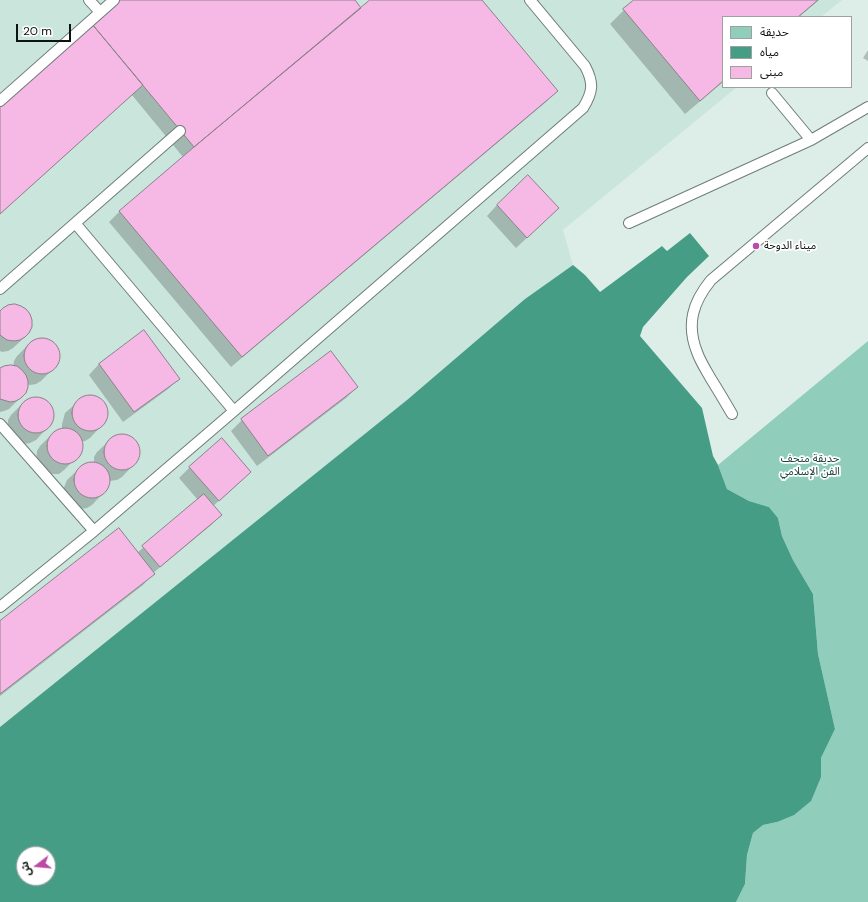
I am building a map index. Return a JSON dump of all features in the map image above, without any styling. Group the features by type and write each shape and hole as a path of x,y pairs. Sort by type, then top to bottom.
{"lane":[{"path":"89,0 100,12"},
{"path":"0,101 114,0"},
{"path":"0,607 94,531 583,108 589,99 592,88 590,76 585,66 530,0"},
{"path":"772,93 812,140"},
{"path":"629,223 812,140 868,107"},
{"path":"0,289 180,131"},
{"path":"732,414 697,353 693,340 693,314 703,290 711,280 868,148"},
{"path":"75,223 234,411"},
{"path":"0,424 94,531"}],"shaded area":[{"path":"0,0 842,0 822,16 722,16 722,88 736,88 563,230 573,265 525,299 407,400 0,727"}],"green space":[{"name":"حديقة متحف الفن الإسلامي","path":"868,341 868,902 736,902 745,884 747,855 753,833 763,825 777,822 821,777 821,758 835,729 818,654 813,594 793,560 782,536 778,518 769,507 749,501 727,489 718,465"}],"water":[{"path":"690,233 709,256 687,277 643,327 640,336 702,408 713,456 727,489 749,501 769,507 778,518 782,536 793,560 813,594 818,654 835,729 821,758 821,777 811,801 794,815 777,822 763,825 753,833 747,855 745,884 736,902 0,902 0,727 407,400 525,299 573,265 585,275 600,292 662,246 667,251"}],"building":[{"path":"121,0 355,0 361,8 194,147 92,24"},
{"path":"370,0 482,0 558,91 242,357 119,211"},
{"path":"634,0 818,0 799,16 722,16 722,82 700,101 623,9"},
{"path":"92,24 143,85 0,214 0,107"},
{"path":"528,175 559,208 527,238 497,205"},
{"path":"15,304 26,309 30,314 32,327 25,337 14,341 7,340 0,335 0,311 8,305"},
{"path":"144,330 180,379 134,412 99,364"},
{"path":"46,338 55,343 59,349 59,363 55,369 46,374 38,374 29,369 25,363 24,352 29,343 35,339"},
{"path":"331,351 358,387 268,456 241,419"},
{"path":"11,365 17,366 26,375 28,387 26,393 21,398 10,402 0,399 0,368"},
{"path":"94,395 103,400 107,406 107,420 103,426 94,431 86,431 77,426 73,420 72,409 77,400 83,396"},
{"path":"40,397 49,402 53,408 53,422 49,428 40,433 32,433 23,428 19,422 18,411 23,402 29,398"},
{"path":"69,428 78,433 82,439 82,453 78,459 69,464 61,464 52,459 48,453 47,442 52,433 58,429"},
{"path":"126,434 135,439 139,445 139,459 135,465 126,470 118,470 109,465 105,459 104,448 109,439 115,435"},
{"path":"222,438 251,472 219,501 189,467"},
{"path":"96,462 105,467 109,473 109,487 105,493 96,498 88,498 79,493 75,487 74,476 79,467 85,463"},
{"path":"204,494 222,515 160,567 142,546"},
{"path":"119,528 155,574 0,694 0,621"}],"place":[{"name":"ميناء الدوحة","path":"756,246"}]}
